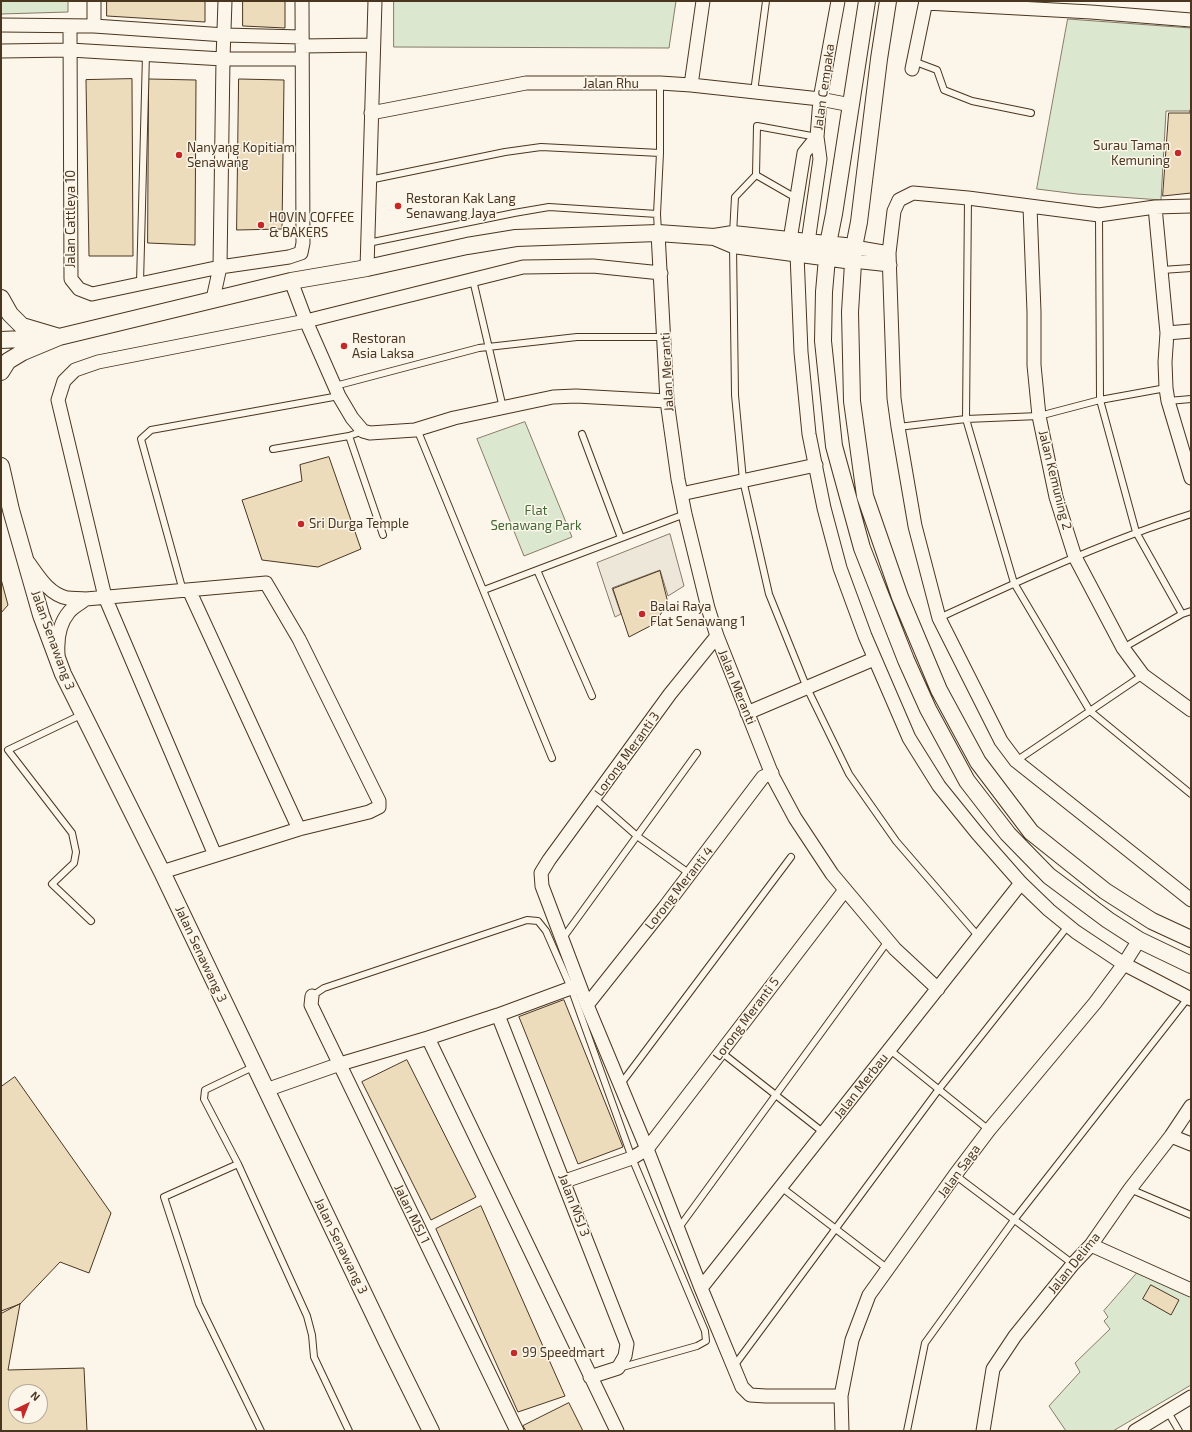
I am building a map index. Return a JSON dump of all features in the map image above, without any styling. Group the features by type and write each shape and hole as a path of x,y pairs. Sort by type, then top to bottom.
{"street":[{"path":"94,1 94,26"},
{"path":"213,299 220,267 223,59 226,1"},
{"path":"1,51 70,50 223,59 302,59 302,1"},
{"path":"367,268 375,1"},
{"path":"691,85 703,1"},
{"name":"Jalan Cempaka","path":"838,1 820,99 817,137 804,153 796,198 794,247 801,352 809,434 824,508 840,568 874,659 909,738 939,786 977,833 1022,883 1068,926 1124,964 1189,998"},
{"path":"867,1 828,251 824,292 823,341 834,446 862,548 906,660 928,709 967,781 1008,834 1049,876 1108,920 1139,940 1191,965"},
{"path":"888,1 854,254 850,312 852,401 865,496 900,597 939,690 978,762 1031,832 1105,891 1152,921 1191,939"},
{"path":"913,65 926,2 1091,12 1191,20"},
{"path":"1,25 94,26 301,42 373,45"},
{"name":"Jalan Cattleya 10","path":"70,26 71,278 79,289 92,294 220,267 290,257 301,253 303,243 302,59"},
{"name":"Jalan Rhu","path":"371,113 526,83 691,85 820,99 851,105"},
{"path":"808,242 820,159 817,137"},
{"path":"1191,206 1155,207 1099,215 968,198 913,193 899,200 894,211 889,259 894,398 898,427 915,526 939,618 1001,741 1016,761 1191,900"},
{"path":"814,201 817,215 821,219 825,220 834,214"},
{"name":"Jalan Kemuning 2","path":"1030,207 1034,312 1034,365 1039,416 1056,497 1075,557 1123,648 1142,675 1191,710"},
{"path":"1155,207 1167,333 1165,362 1167,394 1189,462 1191,478"},
{"path":"1,372 8,361 24,352 59,337 291,281 367,268 467,246 516,238 658,233 733,239 889,259"},
{"name":"Jalan Meranti","path":"658,233 662,273 667,401 685,514 708,608 717,636 772,773 795,818 832,874 845,890 888,941 938,989"},
{"path":"794,247 808,242 828,251"},
{"path":"215,855 105,597 58,400 64,381 75,370 98,362 306,321 523,267 593,266 662,273"},
{"path":"291,281 306,321 337,391 352,418 363,431 370,433 417,429 454,418 552,397 576,396 667,401"},
{"path":"1,298 10,314 22,326 59,337"},
{"path":"1167,333 1191,331"},
{"path":"1,340 59,337"},
{"path":"681,494 816,465"},
{"name":"Jalan Senawang 3","path":"1,466 11,510 41,615 63,674 162,872 431,1431"},
{"path":"24,557 42,582 54,592 66,598 105,597 266,584 299,638 379,801 379,807 369,812 299,829 162,872"},
{"path":"186,590 299,829"},
{"path":"58,660 57,637 61,626 69,612 86,598"},
{"name":"Lorong Meranti 3","path":"562,939 542,886 541,873 670,694 717,636"},
{"path":"747,713 874,659"},
{"name":"Lorong Meranti 4","path":"587,1005 764,777 772,773"},
{"name":"Jalan Merbau","path":"701,1288 1022,883"},
{"name":"Lorong Meranti 5","path":"647,1149 845,890"},
{"path":"562,939 587,1005 647,1149 701,1288 742,1386 750,1395 841,1396"},
{"name":"Jalan Saga","path":"842,1431 841,1396 852,1340 869,1295 989,1130 1095,1003 1124,964 1139,940"},
{"path":"266,1090 340,1064 428,1038 498,1015 571,988"},
{"name":"Jalan MSJ 1","path":"312,996 311,1005 517,1431"},
{"name":"Jalan MSJ 3","path":"498,1015 565,1182 627,1344 625,1356 618,1368"},
{"path":"428,1038 617,1431"},
{"name":"Jalan Delima","path":"983,1431 993,1369 1015,1336 1073,1264 1091,1246 1130,1189 1171,1136 1191,1106"},
{"path":"1171,1136 1191,1144"},
{"path":"565,1182 632,1158 647,1149"},
{"path":"1091,1246 1191,1290"},
{"path":"590,1377 618,1368"},
{"path":"1135,1431 1191,1397"}],"lane":[{"path":"754,92 766,1"},
{"path":"140,283 146,54"},
{"path":"913,65 937,70 944,90 972,101 1031,113"},
{"path":"658,233 657,214 660,153 660,84"},
{"path":"817,137 757,126 756,175 735,197 733,239 735,395 743,480 769,594 807,688 853,780 896,841 979,937"},
{"path":"369,180 505,152 541,147 660,153"},
{"path":"756,175 796,198"},
{"path":"968,198 966,419 1014,583 1090,711 1191,794"},
{"path":"368,243 506,214 549,207 657,214"},
{"path":"1099,215 1100,400 1136,532 1182,614"},
{"path":"1162,270 1191,268"},
{"path":"473,280 490,347 503,408"},
{"path":"186,590 141,439 151,430 337,391 478,348 577,337 665,337"},
{"path":"898,427 966,419 1039,416 1100,400 1167,394 1191,399"},
{"path":"417,429 552,758"},
{"path":"273,449 349,436 363,431"},
{"path":"582,434 621,538"},
{"path":"349,436 383,535"},
{"path":"484,590 685,514"},
{"path":"939,618 1014,583 1075,557 1136,532 1191,514"},
{"path":"537,570 592,696"},
{"path":"1123,648 1182,614 1191,611"},
{"path":"1016,761 1142,675"},
{"path":"83,714 8,750 72,833 76,852 74,862 52,884 91,921"},
{"path":"562,939 697,753"},
{"path":"594,799 637,836 690,874"},
{"path":"620,1085 792,857"},
{"path":"312,996 324,988 528,920 538,921 546,931 571,988 632,1158 705,1331 706,1341 697,1346 618,1368"},
{"path":"733,1366 939,1089 1068,926"},
{"path":"678,1229 888,941"},
{"path":"907,1431 925,1343 1014,1220 1189,998"},
{"path":"890,1050 989,1130"},
{"path":"722,1052 824,1133"},
{"path":"255,1066 205,1090 204,1099 238,1164 307,1316 312,1336 314,1357 349,1431"},
{"path":"238,1164 164,1197 199,1304 261,1431"},
{"path":"955,1175 1073,1264"},
{"path":"782,1187 888,1269"},
{"path":"1130,1189 1191,1215"},
{"path":"1168,1412 1179,1431"}],"green space":[{"path":"1,1 68,1 68,12 1,14"},
{"path":"394,1 676,1 669,48 394,47"},
{"path":"1068,19 1191,28 1191,111 1166,111 1161,200 1077,194 1037,189"},
{"name":"Flat Senawang Park","path":"525,422 572,537 524,556 477,439"},
{"path":"1138,1272 1191,1294 1191,1385 1113,1431 1066,1431 1049,1406 1080,1372 1075,1363 1110,1329 1104,1321 1108,1317 1104,1311"}],"shaded area":[{"path":"670,534 684,586 668,596 660,570 612,588 621,614 615,617 597,563"}],"building":[{"path":"107,1 205,1 205,22 107,16"},
{"path":"243,1 285,1 285,28 243,26"},
{"path":"132,79 133,256 89,256 86,80"},
{"path":"149,79 196,80 195,245 148,243"},
{"path":"239,79 284,80 282,229 237,230"},
{"name":"Surau Taman Kemuning","path":"1169,113 1191,113 1191,193 1163,196"},
{"name":"Sri Durga Temple","path":"329,457 361,549 318,567 262,560 242,500 302,481 300,465"},
{"name":"Balai Raya Flat Senawang 1","path":"660,571 668,603 654,624 629,637 613,589"},
{"path":"1,579 8,605 1,613"},
{"path":"564,1000 623,1147 578,1164 519,1017"},
{"path":"407,1060 476,1197 431,1220 362,1082"},
{"path":"15,1077 111,1213 89,1273 60,1262 20,1304 1,1311 1,1087"},
{"path":"481,1206 565,1396 518,1412 436,1229"},
{"path":"1151,1285 1179,1300 1171,1315 1143,1299"},
{"path":"20,1304 8,1370 84,1368 87,1431 1,1431 1,1314"},
{"path":"569,1403 583,1431 526,1431 523,1426"}],"place":[{"name":"Surau Taman Kemuning","path":"1178,153"},
{"name":"Nanyang Kopitiam Senawang","path":"179,155"},
{"name":"Restoran Kak Lang Senawang Jaya","path":"398,206"},
{"name":"HOVIN COFFEE & BAKERS","path":"261,225"},
{"name":"Restoran Asia Laksa","path":"344,346"},
{"name":"Sri Durga Temple","path":"301,524"},
{"name":"Balai Raya Flat Senawang 1","path":"642,614"},
{"name":"99 Speedmart","path":"514,1353"}]}
